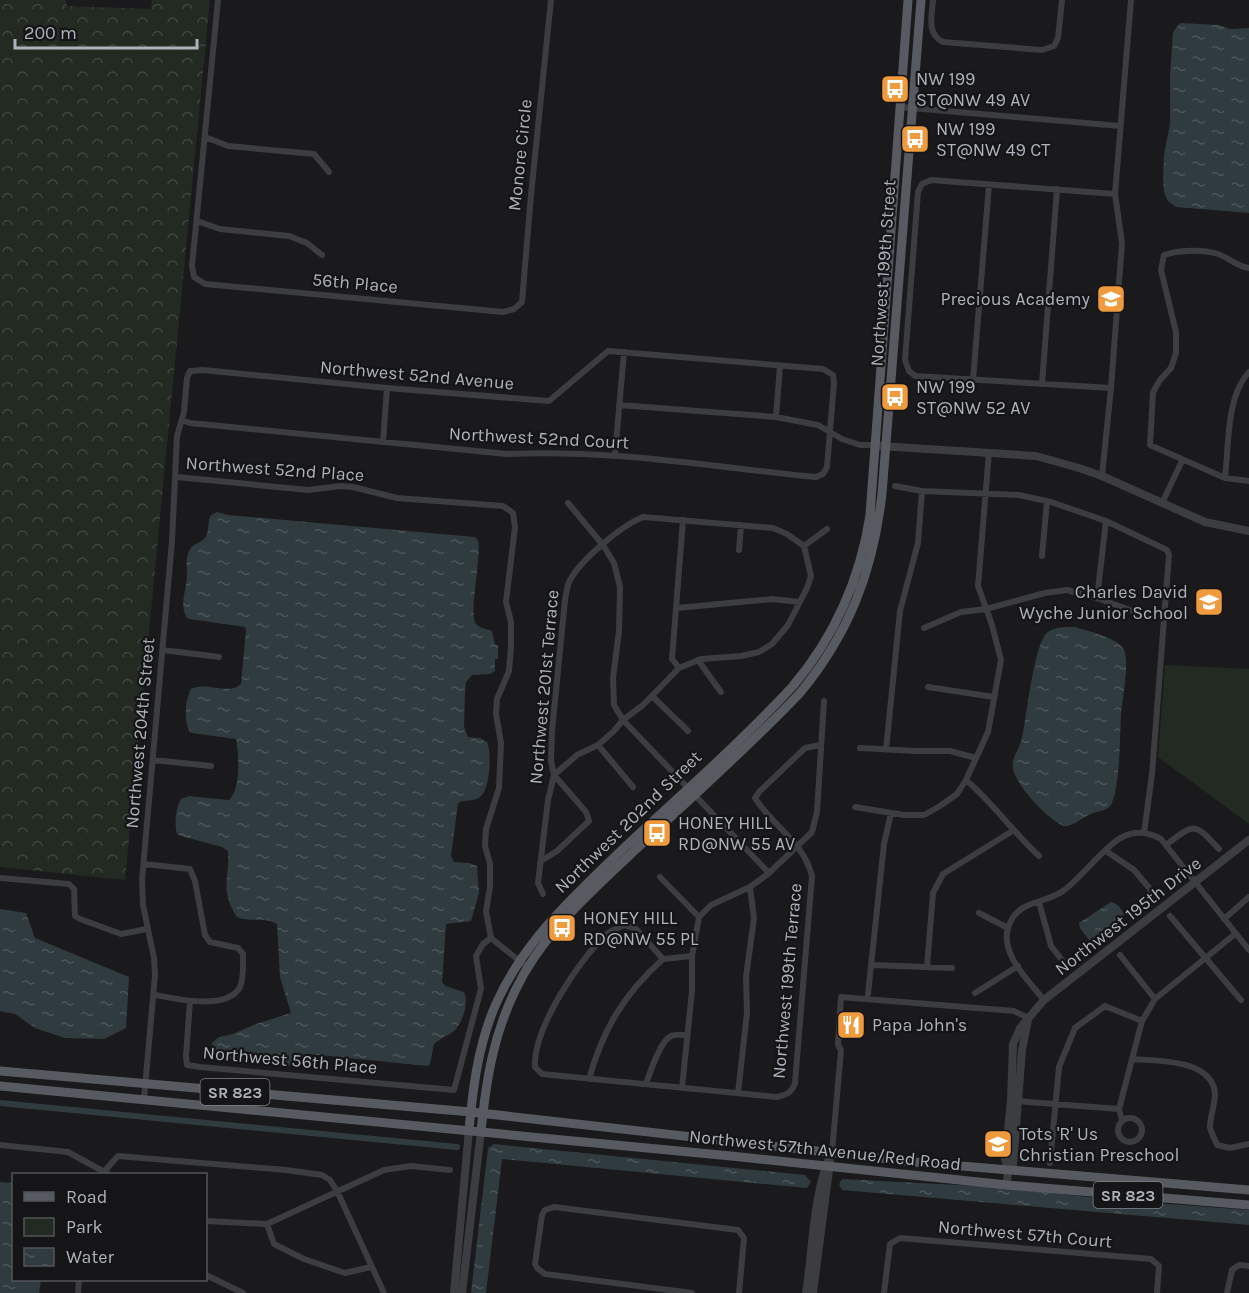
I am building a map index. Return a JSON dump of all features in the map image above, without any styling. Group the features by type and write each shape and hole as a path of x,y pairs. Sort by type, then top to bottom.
{"main road":[{"name":"Northwest 199th Street","path":"847,614 867,537 908,0"},
{"name":"Northwest 199th Street","path":"847,614 864,583 881,506 921,0"},
{"name":"Northwest 202nd Street","path":"469,1130 475,1074 486,1029 500,996 558,911 691,791 793,686 847,614"},
{"name":"Northwest 202nd Street","path":"481,1131 487,1077 495,1041 524,964"},
{"name":"SR 823","path":"0,1071 471,1112"},
{"name":"SR 823","path":"0,1086 469,1130"},
{"name":"Northwest 57th Avenue/Red Road","path":"471,1112 914,1162 1249,1190"},
{"name":"Northwest 57th Avenue/Red Road","path":"469,1130 1007,1185 1249,1205"}],"street":[{"path":"218,0 197,221 220,229 289,236 307,243 322,255"},
{"name":"Monore Circle","path":"514,309 522,302 551,0"},
{"path":"933,0 930,29 935,38 943,42 1042,50 1054,46 1059,38 1062,0"},
{"path":"1102,476 1122,243 1114,194 1131,0"},
{"path":"900,107 1120,126"},
{"path":"205,137 228,146 314,154 329,172"},
{"path":"1111,388 915,375 909,371 905,360 918,192 921,184 931,180 1114,194"},
{"path":"974,380 989,185"},
{"path":"1042,384 1057,189"},
{"name":"56th Place","path":"197,221 192,266 194,277 205,284 502,312 514,309"},
{"path":"1249,268 1217,254 1198,251 1172,252 1164,255 1161,270 1176,332 1176,353 1171,368 1160,380 1154,392 1150,445 1225,478 1249,481"},
{"path":"887,272 912,275"},
{"name":"Northwest 52nd Avenue","path":"190,371 203,370 549,401 608,351 624,352"},
{"path":"615,455 624,352 824,369 833,375 834,383 829,430"},
{"path":"776,417 780,366"},
{"name":"Northwest 204th Street","path":"144,1099 155,995 154,958 143,905 144,864 177,477 175,461 177,436 190,371"},
{"path":"1225,478 1232,405 1238,386 1249,372"},
{"path":"383,442 387,388"},
{"path":"619,405 776,417 818,425 842,439 860,445 1036,456 1102,476 1205,522 1249,531"},
{"name":"Northwest 52nd Court","path":"182,420 190,423 507,454 555,452 615,455 816,477 823,474 827,467 829,430"},
{"path":"855,807 904,815 924,815 957,794 988,732 1001,660 978,586 989,452"},
{"path":"1162,503 1182,461"},
{"name":"Northwest 52nd Place","path":"177,477 308,490 353,487 397,498 503,506 513,513 515,527 506,602 511,622 509,671 497,699 496,714 501,743 499,788 486,829 485,846 490,864 490,887 486,911 490,938"},
{"path":"895,486 922,491 1019,495 1047,501 1106,521 1167,550 1169,555 1152,774 1144,833"},
{"path":"886,750 900,611 918,543 922,491"},
{"path":"1042,556 1047,501"},
{"path":"568,503 603,545 614,563 620,587 619,631 613,678 614,705 623,720 770,873"},
{"name":"Northwest 201st Terrace","path":"543,894 538,883 548,800 554,775 551,760 552,731 564,600 570,582 586,560 630,523 643,517 773,528 788,534 804,546"},
{"path":"679,668 672,659 683,520"},
{"path":"1097,598 1106,521"},
{"path":"739,550 741,525"},
{"path":"541,861 557,851 589,821 586,812 554,775 577,755 597,745 614,731 679,668 698,660 741,656 759,651 772,644 788,625 807,588 810,576 804,546 827,529"},
{"path":"924,628 961,612 986,609 1045,593 1066,590 1097,598 1138,613 1163,614"},
{"path":"676,608 772,598 799,602"},
{"path":"163,650 219,657"},
{"path":"698,660 722,692"},
{"path":"928,687 994,697"},
{"path":"652,696 688,731"},
{"path":"682,1088 692,992 692,956 699,917 711,905 750,887 770,873 812,832 817,812 824,701"},
{"path":"597,745 633,787"},
{"name":"Northwest 199th Terrace","path":"738,1094 777,1097 789,1093 795,1083 812,876 808,860 798,846 762,809 755,798 805,748 820,745"},
{"path":"860,748 950,750 976,758"},
{"path":"153,760 211,766"},
{"path":"966,780 982,794 1039,856"},
{"path":"868,994 884,844 891,813"},
{"path":"1166,845 1185,830 1192,828 1202,830 1219,849"},
{"path":"927,967 933,893 943,874 1014,830"},
{"path":"1044,1000 1017,966 1007,947 1008,928 1026,904 1039,902 1062,892 1123,837 1130,834 1144,833 1161,839 1249,950"},
{"name":"Northwest 195th Drive","path":"1007,1185 1008,1170 1013,1165 1015,1101 1013,1044 1020,1028 1044,1000 1249,840"},
{"path":"1107,851 1134,870 1156,896"},
{"path":"144,864 190,869 195,881 205,935 210,942 238,948 243,954 240,987 231,996 219,1001 190,1001 155,995"},
{"path":"660,877 699,917"},
{"path":"0,878 69,884 74,889 75,916 80,919 121,934 147,929"},
{"path":"663,959 636,929 624,925 609,933 577,969 554,1005 534,1056 535,1067 542,1074 738,1094 747,1013 746,977 754,918 750,887"},
{"path":"1224,919 1249,897"},
{"path":"1039,902 1051,946 1068,968"},
{"path":"979,913 1008,928"},
{"path":"1170,916 1241,1000"},
{"path":"1122,1120 1129,1118 1138,1122 1142,1129 1138,1139 1129,1141 1120,1138 1118,1130 1122,1120 1119,1109 1142,1021 1155,999 1235,934"},
{"path":"490,938 524,964"},
{"name":"Northwest 56th Place","path":"190,1001 187,1065 454,1090 481,989 477,956 483,944 490,938"},
{"path":"1120,955 1155,999"},
{"path":"589,1079 597,1050 620,1006 643,977 663,959 692,956"},
{"path":"872,965 952,968"},
{"path":"975,993 1017,966"},
{"path":"806,1293 827,1166 832,1152 841,1050 838,1045 841,997 1014,1011 1028,1018"},
{"path":"1050,1163 1059,1067 1075,1028 1105,1006 1142,1021"},
{"path":"646,1084 654,1062 667,1039 671,1036 686,1035"},
{"path":"1132,1059 1174,1062 1202,1070 1212,1081 1215,1094 1210,1129 1217,1145 1230,1148 1249,1144"},
{"path":"1015,1101 1119,1109"},
{"name":"Northwest 202nd Street","path":"454,1293 469,1130"},
{"name":"Northwest 202nd Street","path":"462,1293 481,1131"},
{"path":"0,1145 68,1152 105,1173 118,1156 322,1175 330,1180 338,1193 384,1293"},
{"path":"207,1221 267,1224 384,1170 411,1166 450,1170"},
{"path":"813,1293 827,1166"},
{"path":"692,1293 545,1274 537,1268 535,1258 540,1221 545,1210 554,1207 738,1230 744,1238 739,1293"},
{"path":"267,1224 274,1244 304,1259 345,1273 371,1267"},
{"name":"Northwest 57th Court","path":"884,1293 888,1252 892,1242 900,1239 1151,1259 1156,1262 1159,1273 1157,1293"},
{"path":"1227,1293 1232,1270 1239,1265 1249,1266"},
{"path":"207,1275 243,1293"}],"green space":[{"path":"0,0 66,0 67,6 151,9 152,0 210,0 125,880 0,867"},
{"path":"1165,665 1249,669 1249,824 1158,757"}],"water":[{"path":"1180,23 1219,25 1230,29 1249,28 1249,213 1176,207 1168,201 1164,192 1164,154 1170,124 1173,32"},
{"path":"217,512 228,515 475,537 478,540 474,618 477,625 492,631 495,645 498,645 498,659 495,659 495,671 490,674 472,675 466,682 464,727 468,737 480,738 487,742 489,771 486,787 480,797 458,803 451,856 454,862 477,866 479,893 471,921 446,924 442,982 445,986 464,992 465,1006 463,1017 455,1030 434,1044 428,1066 309,1054 300,1065 283,1066 220,1058 211,1054 212,1043 219,1037 291,1013 280,977 277,924 267,920 247,920 237,917 228,899 226,884 228,851 222,847 181,836 176,830 176,816 181,799 189,796 229,800 236,788 238,762 236,739 192,733 187,726 186,716 186,704 191,689 203,687 230,689 241,684 245,627 190,619 187,618 183,608 188,552 206,537 210,516"},
{"path":"1075,627 1102,636 1121,646 1126,656 1126,672 1118,776 1113,799 1106,809 1089,815 1072,825 1064,826 1049,817 1033,801 1015,775 1013,764 1022,738 1041,643 1051,630"},
{"path":"1111,902 1120,908 1124,919 1097,940 1089,940 1079,923"},
{"path":"0,909 26,913 35,938 129,977 126,1028 104,1039 65,1038 35,1028 15,1014 0,1011"},
{"path":"494,1144 805,1175 811,1182 807,1188 502,1159 486,1293 471,1293 488,1148"},
{"path":"842,1179 997,1187 1115,1200 1249,1210 1249,1225 842,1190 839,1184"},
{"path":"0,1182 12,1183 12,1281 41,1281 39,1293 0,1293"}],"waterway":[{"path":"0,1103 457,1147"}],"place":[{"name":"NW 199 ST@NW 49 AV","path":"895,89"},
{"name":"NW 199 ST@NW 49 CT","path":"915,139"},
{"name":"Precious Academy","path":"1111,299"},
{"name":"NW 199 ST@NW 52 AV","path":"895,397"},
{"name":"Charles David Wyche Junior School","path":"1209,602"},
{"name":"HONEY HILL RD@NW 55 AV","path":"657,833"},
{"name":"HONEY HILL RD@NW 55 PL","path":"562,928"},
{"name":"Papa John's","path":"851,1025"},
{"name":"Tots 'R' Us Christian Preschool","path":"998,1144"}]}
